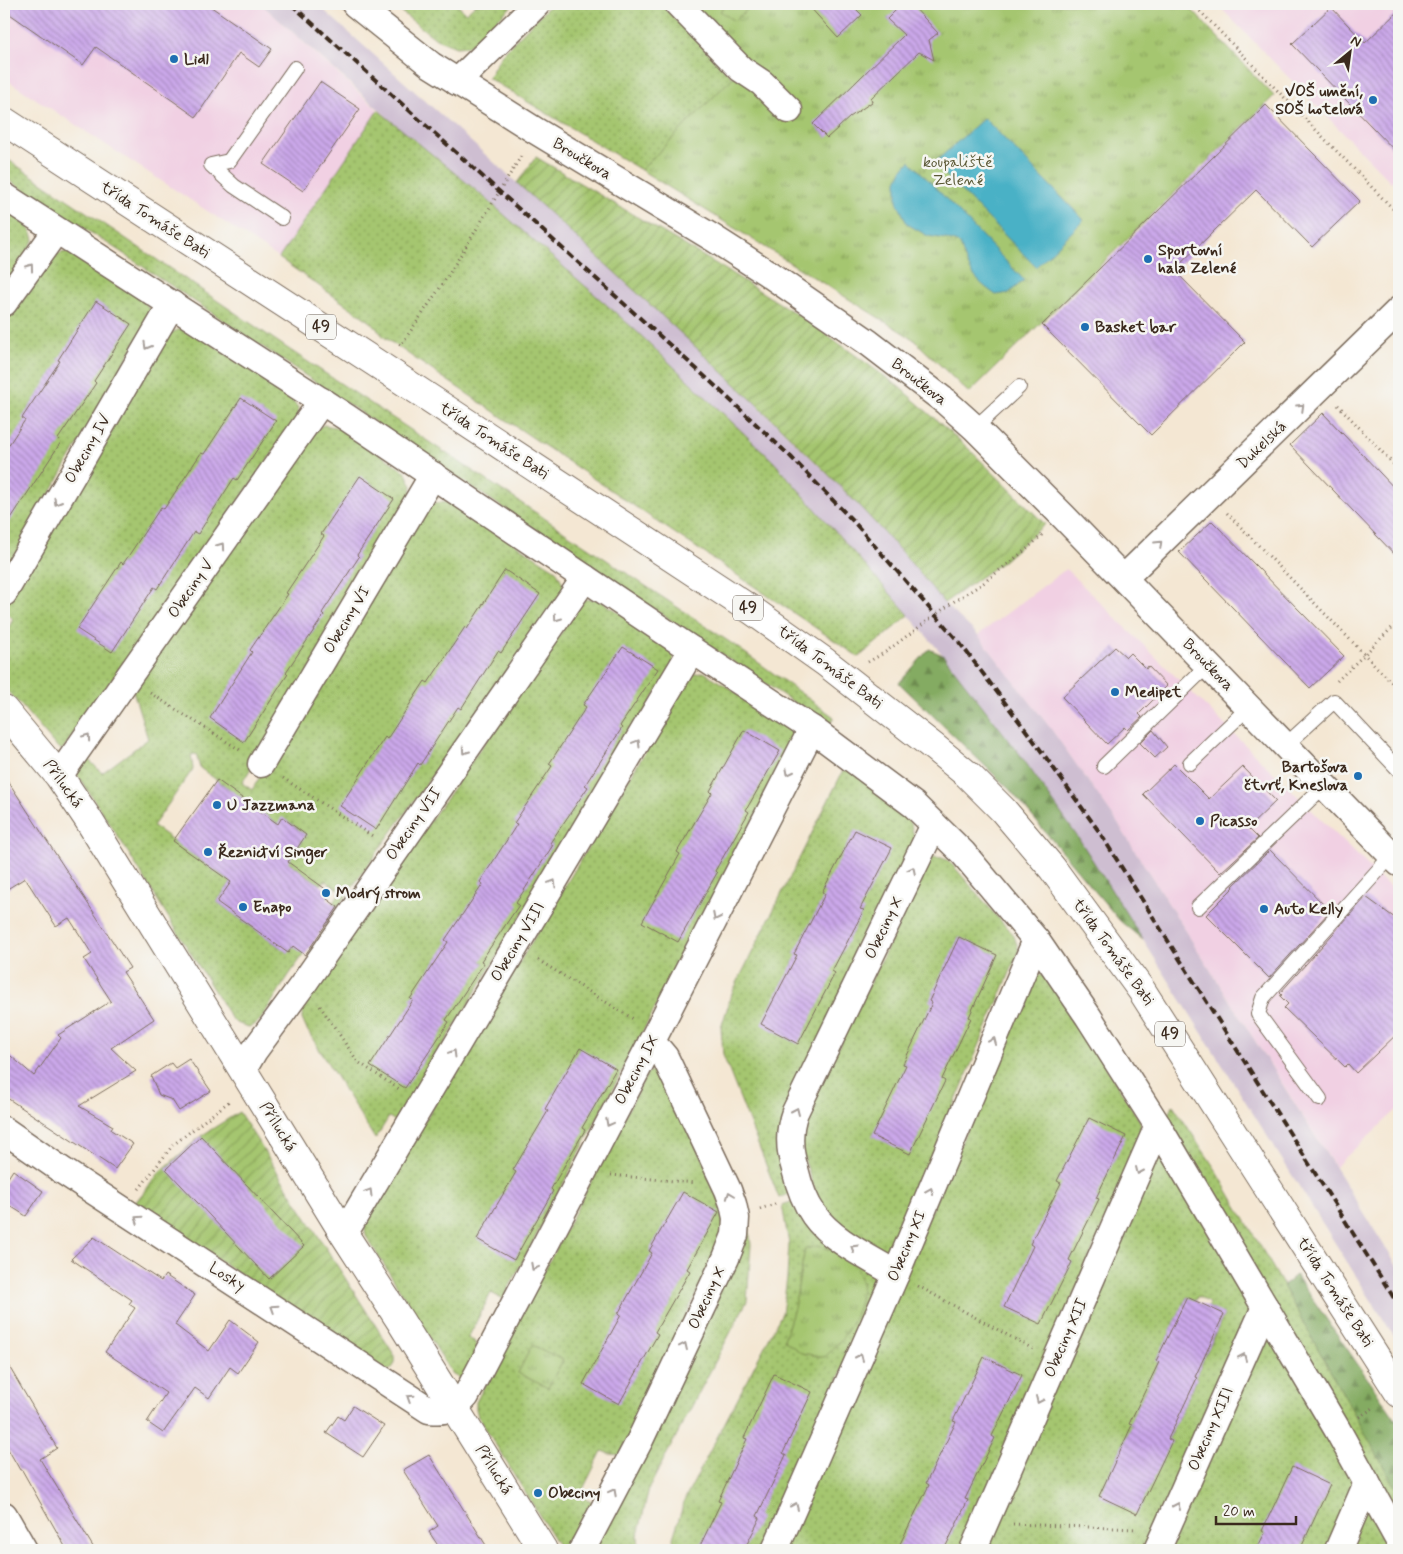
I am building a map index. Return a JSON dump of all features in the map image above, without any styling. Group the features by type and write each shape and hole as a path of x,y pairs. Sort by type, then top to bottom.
{"main road":[{"name":"třída Tomáše Bati","path":"4,121 753,611 825,662 893,714 968,776 1003,810 1052,868 1162,1021 1399,1393"},
{"name":"Přílucká","path":"4,710 59,776 88,819 240,1082 344,1234 544,1550"}],"street":[{"name":"Broučkova","path":"355,4 431,65 713,238 797,292 869,343 946,402 1062,514 1396,859"},
{"path":"458,82 537,4"},
{"path":"678,4 741,69 762,83 789,110"},
{"path":"4,196 322,401 692,650 812,728 914,805 963,853 1036,940 1088,1016 1158,1126 1337,1429 1399,1541"},
{"path":"4,302 56,231"},
{"name":"Obeciny IV","path":"4,593 172,304"},
{"name":"Dukelská","path":"1124,578 1399,310"},
{"name":"Obeciny V","path":"59,776 322,401"},
{"name":"Obeciny VI","path":"261,764 433,475"},
{"name":"Obeciny VII","path":"240,1082 254,1051 304,983 585,578"},
{"name":"Obeciny VIII","path":"344,1234 692,650"},
{"name":"Obeciny IX","path":"454,1407 466,1396 651,1043 812,728"},
{"name":"Obeciny X","path":"896,1274 840,1240 815,1217 802,1194 791,1157 791,1123 934,825"},
{"name":"Obeciny XI","path":"776,1550 896,1274 1036,940"},
{"name":"Obeciny X","path":"582,1550 640,1440 726,1258 734,1235 736,1218 728,1190 665,1057 651,1043"},
{"name":"Obeciny XII","path":"973,1550 1158,1126"},
{"name":"Losky","path":"4,1130 429,1410 441,1411 454,1407"},
{"name":"Obeciny XIII","path":"1162,1540 1265,1307"},
{"path":"1338,1550 1367,1483"},
{"path":"4,1515 24,1550"}],"lane":[{"path":"282,218 234,186 211,165 229,161 295,68"},
{"path":"974,428 1019,387"},
{"path":"1104,766 1208,665"},
{"path":"1286,745 1334,701 1399,770"},
{"path":"1190,763 1249,707"},
{"path":"1198,907 1325,785"},
{"path":"1320,1099 1258,1014 1262,998 1396,859"}],"path":[{"path":"1193,4 1399,215"},
{"path":"379,365 395,343 401,344 446,279 536,131"},
{"path":"1321,388 1399,470"},
{"path":"1223,508 1399,690"},
{"path":"851,682 869,662 982,584 1028,548 1062,514"},
{"path":"1337,682 1399,622"},
{"path":"515,947 646,1026 651,1043"},
{"path":"304,983 358,1062 423,1104"},
{"path":"124,1210 173,1145 240,1082"},
{"path":"584,1172 692,1183 728,1190"},
{"path":"736,1218 802,1194"},
{"path":"896,1274 1056,1361"},
{"path":"1337,1429 1376,1407"},
{"path":"985,1522 1162,1540"}],"shaded area":[{"path":"4,4 261,4 378,110 279,258 4,78"},
{"path":"261,4 317,4 517,183 720,369 857,503 917,569 944,603 978,635 1051,729 1115,819 1399,1269 1399,1344 1081,842 1019,753 943,655 838,534 777,471 487,206"},
{"path":"1217,4 1399,4 1399,174 1391,182"},
{"path":"1066,569 1399,896 1399,1108 1335,1167 1115,819 1051,729 978,635"}],"green space":[{"path":"391,4 456,4 466,13 476,4 514,4 469,46 456,47 436,39"},
{"path":"551,4 660,4 733,78 641,170 488,78 502,54"},
{"name":"koupaliště Zelené","path":"678,4 1186,4 1274,96 969,393 913,339 641,170 741,69"},
{"path":"726,4 753,4 734,21 720,11"},
{"path":"378,110 484,197 634,329 773,461 909,615 859,657 420,362 384,337 371,322 279,258"},
{"path":"4,157 287,348 734,645 834,717 829,726 118,250 4,177"},
{"path":"536,157 808,321 898,386 969,449 1045,524 1002,562 944,603 884,533 798,444 517,183"},
{"path":"4,207 30,228 34,239 4,294"},
{"path":"66,252 74,253 143,299 152,313 4,576 4,315 53,255"},
{"path":"183,329 195,333 288,395 298,408 299,416 62,750 54,744 4,688 4,637 13,619 4,610 4,596 165,335"},
{"path":"324,425 340,428 405,471 412,486 409,504 242,783 252,790 419,510 431,503 450,502 556,570 563,584 564,591 338,907 333,903 341,891 325,880 321,885 283,858 306,835 283,818 278,824 200,768 196,754 191,755 193,769 153,826 231,882 217,902 288,953 294,945 304,954 261,1019 249,1027 236,1023 231,1018 77,774 82,753 102,773 148,739 130,681 319,427"},
{"path":"598,599 666,642 673,653 674,663 397,1122 389,1117 375,1139 306,1028 302,1019 303,1004 584,600"},
{"path":"929,649 943,655 1019,753 1081,842 1143,940 1120,921 1010,790 899,683"},
{"path":"704,672 790,727 794,742 503,1299 491,1293 468,1338 474,1341 478,1348 464,1380 453,1375 366,1236 364,1223 691,675"},
{"path":"846,765 907,819 911,825 915,840 792,1103 794,1192 779,1198 723,1055 721,1028 732,993"},
{"path":"932,857 949,861 1014,936 1019,951 893,1250 887,1253 881,1252 824,1218 796,1134"},
{"path":"1035,975 1041,975 1052,982 1140,1121 1142,1134 964,1550 782,1550"},
{"path":"658,1071 723,1198 728,1226 620,1455 602,1451 580,1495 591,1501 594,1505 576,1550 564,1550 559,1547 478,1416 476,1402 648,1072"},
{"path":"1173,1105 1216,1170 1399,1484 1399,1550 982,1550","holes":["1198,1296 1209,1303 1208,1307 1224,1315 1195,1377 1197,1379 1168,1439 1137,1513 1099,1496 1132,1425 1129,1424 1159,1362 1157,1360 1187,1297 1195,1301"]},
{"path":"239,1112 395,1356 394,1365 389,1370 387,1371 134,1204 160,1172 201,1136"},
{"path":"797,1200 875,1274 878,1283 768,1550 675,1550 673,1538 685,1499 782,1313 789,1244 782,1205"},
{"path":"748,1221 751,1245 747,1301 649,1488 638,1536 639,1550 590,1550"},
{"path":"817,1246 834,1251 847,1259 856,1268 860,1279 861,1291 859,1305 845,1334 825,1357 801,1353 784,1340 794,1308 805,1249"},
{"path":"1296,1275 1399,1424 1399,1494 1283,1286"},
{"path":"532,1345 563,1360 548,1388 518,1373"}],"water":[{"path":"984,118 1084,220 1036,267 934,163"},
{"path":"910,161 1024,280 1009,293 996,295 977,279 966,261 960,244 928,236 907,224 897,201 897,181 902,170"}],"building":[{"name":"Lidl","path":"4,4 207,4 272,49 259,67 239,53 196,117 96,47 83,65 4,10"},
{"path":"807,4 851,4 862,15 838,38"},
{"path":"902,4 911,4 938,33 929,40 934,60 919,52 871,98 872,102 850,117 827,138 813,124 904,35 887,19"},
{"name":"VOŠ umění, SOŠ hotelová","path":"1331,7 1365,43 1399,10 1399,155 1292,44"},
{"path":"320,82 360,109 303,191 263,164"},
{"name":"Sportovní hala Zelené","path":"1266,105 1360,201 1312,247 1256,190 1174,270 1245,342 1151,435 1042,325"},
{"path":"96,301 131,324 94,381 96,383 58,439 61,442 4,529 4,452 25,420 22,418 60,361 58,360"},
{"path":"241,398 276,421 237,480 234,478 198,534 194,532 157,589 154,587 112,652 77,629 121,562 123,564 161,507 164,509 201,453 204,454"},
{"path":"1323,413 1399,493 1399,559 1290,445"},
{"path":"360,476 394,499 357,555 359,557 322,613 324,615 286,672 288,674 244,742 210,718 252,652 250,650 324,536 321,534"},
{"path":"1212,521 1344,656 1310,688 1179,552"},
{"path":"505,570 540,594 501,653 498,651 461,709 458,707 420,765 418,763 376,830 340,806 385,737 387,739 425,681 428,683 465,627 467,629"},
{"path":"623,647 658,669 620,726 622,728 585,785 588,787 550,843 553,845 516,903 519,905 481,961 484,963 446,1020 449,1022 405,1088 370,1066 413,1000 410,999 448,942 445,940 483,884 480,882 517,824 514,823 552,766 549,764 586,707 583,705"},
{"name":"Medipet","path":"1115,647 1126,657 1130,653 1146,669 1148,666 1167,686 1139,714 1142,717 1128,730 1125,727 1107,744 1062,697"},
{"path":"744,730 780,751 746,810 749,812 715,871 717,873 678,942 642,922 680,854 677,852 712,793 710,791"},
{"path":"1153,730 1167,747 1155,758 1140,743"},
{"name":"Picasso","path":"1174,764 1209,799 1243,767 1276,801 1248,828 1258,838 1220,873 1143,794"},
{"path":"4,775 130,968 123,972 154,1019 111,1048 136,1071 79,1106 113,1126 111,1130 133,1144 115,1169 4,1096 4,1050 34,1076 61,1038 58,1035 111,1001 84,959 92,954 69,918 56,926 25,878 4,891"},
{"path":"217,780 278,824 282,817 306,835 288,862 331,893 327,899 338,907 305,955 293,946 288,953 217,902 231,882 173,841"},
{"path":"855,830 892,848 860,909 864,910 832,971 835,973 798,1044 761,1024 797,955 794,954 825,894 822,892"},
{"name":"Auto Kelly","path":"1270,850 1330,911 1269,978 1206,915"},
{"path":"1366,897 1399,921 1399,1032 1356,1073 1348,1064 1345,1067 1284,1008 1288,1004 1280,996 1282,995 1280,993"},
{"path":"959,937 997,955 969,1017 971,1018 942,1079 945,1081 910,1154 872,1136 906,1065 903,1064 932,1003 929,1001"},
{"path":"580,1048 616,1069 582,1128 585,1130 551,1189 553,1191 514,1260 477,1239 516,1172 513,1170 548,1111 545,1109"},
{"path":"189,1059 211,1091 179,1111 172,1100 159,1095 151,1076 171,1063 175,1068"},
{"path":"1089,1118 1126,1136 1096,1198 1099,1199 1069,1260 1072,1262 1041,1324 1004,1307 1033,1246 1030,1244 1061,1183 1057,1181"},
{"path":"201,1136 304,1246 269,1279 166,1169"},
{"path":"13,1170 43,1191 26,1216 4,1202 4,1184"},
{"path":"683,1192 719,1212 687,1269 690,1271 655,1332 658,1334 619,1404 583,1384 621,1315 618,1314 652,1253 649,1251"},
{"path":"94,1237 161,1281 165,1275 195,1295 175,1325 209,1351 230,1320 259,1342 238,1373 230,1367 209,1398 195,1388 163,1433 147,1422 166,1393 105,1352 135,1308 129,1304 132,1300 71,1259"},
{"path":"1187,1297 1224,1314 1195,1377 1197,1378 1168,1439 1172,1441 1137,1514 1099,1496 1132,1425 1129,1424 1159,1362 1156,1361"},
{"path":"984,1357 1022,1375 992,1436 995,1438 965,1499 968,1500 944,1550 897,1550 929,1485 926,1483 956,1422 953,1421"},
{"path":"4,1358 57,1448 40,1459 95,1550 67,1550 4,1442"},
{"path":"774,1374 812,1392 783,1453 786,1455 757,1516 760,1518 744,1550 698,1550 721,1502 718,1501 747,1439 744,1438"},
{"path":"353,1406 384,1426 363,1457 326,1433 338,1416 344,1420"},
{"path":"429,1455 489,1550 441,1550 429,1532 438,1526 403,1470"},
{"path":"1292,1467 1330,1485 1300,1550 1256,1550 1265,1533 1262,1531"}],"railway":[{"path":"291,4 711,382 791,457 853,521 959,642 1098,830 1399,1306"}],"place":[{"name":"Lidl","path":"174,59"},
{"name":"VOŠ umění, SOŠ hotelová","path":"1373,100"},
{"name":"Sportovní hala Zelené","path":"1148,259"},
{"name":"Basket bar","path":"1085,327"},
{"name":"Medipet","path":"1115,692"},
{"name":"Bartošova čtvrť, Kneslova","path":"1358,776"},
{"name":"U Jazzmana","path":"217,805"},
{"name":"Picasso","path":"1200,821"},
{"name":"Řeznictví Singer","path":"208,852"},
{"name":"Modrý strom","path":"326,893"},
{"name":"Enapo","path":"243,907"},
{"name":"Auto Kelly","path":"1264,909"},
{"name":"Obeciny","path":"538,1493"}]}
